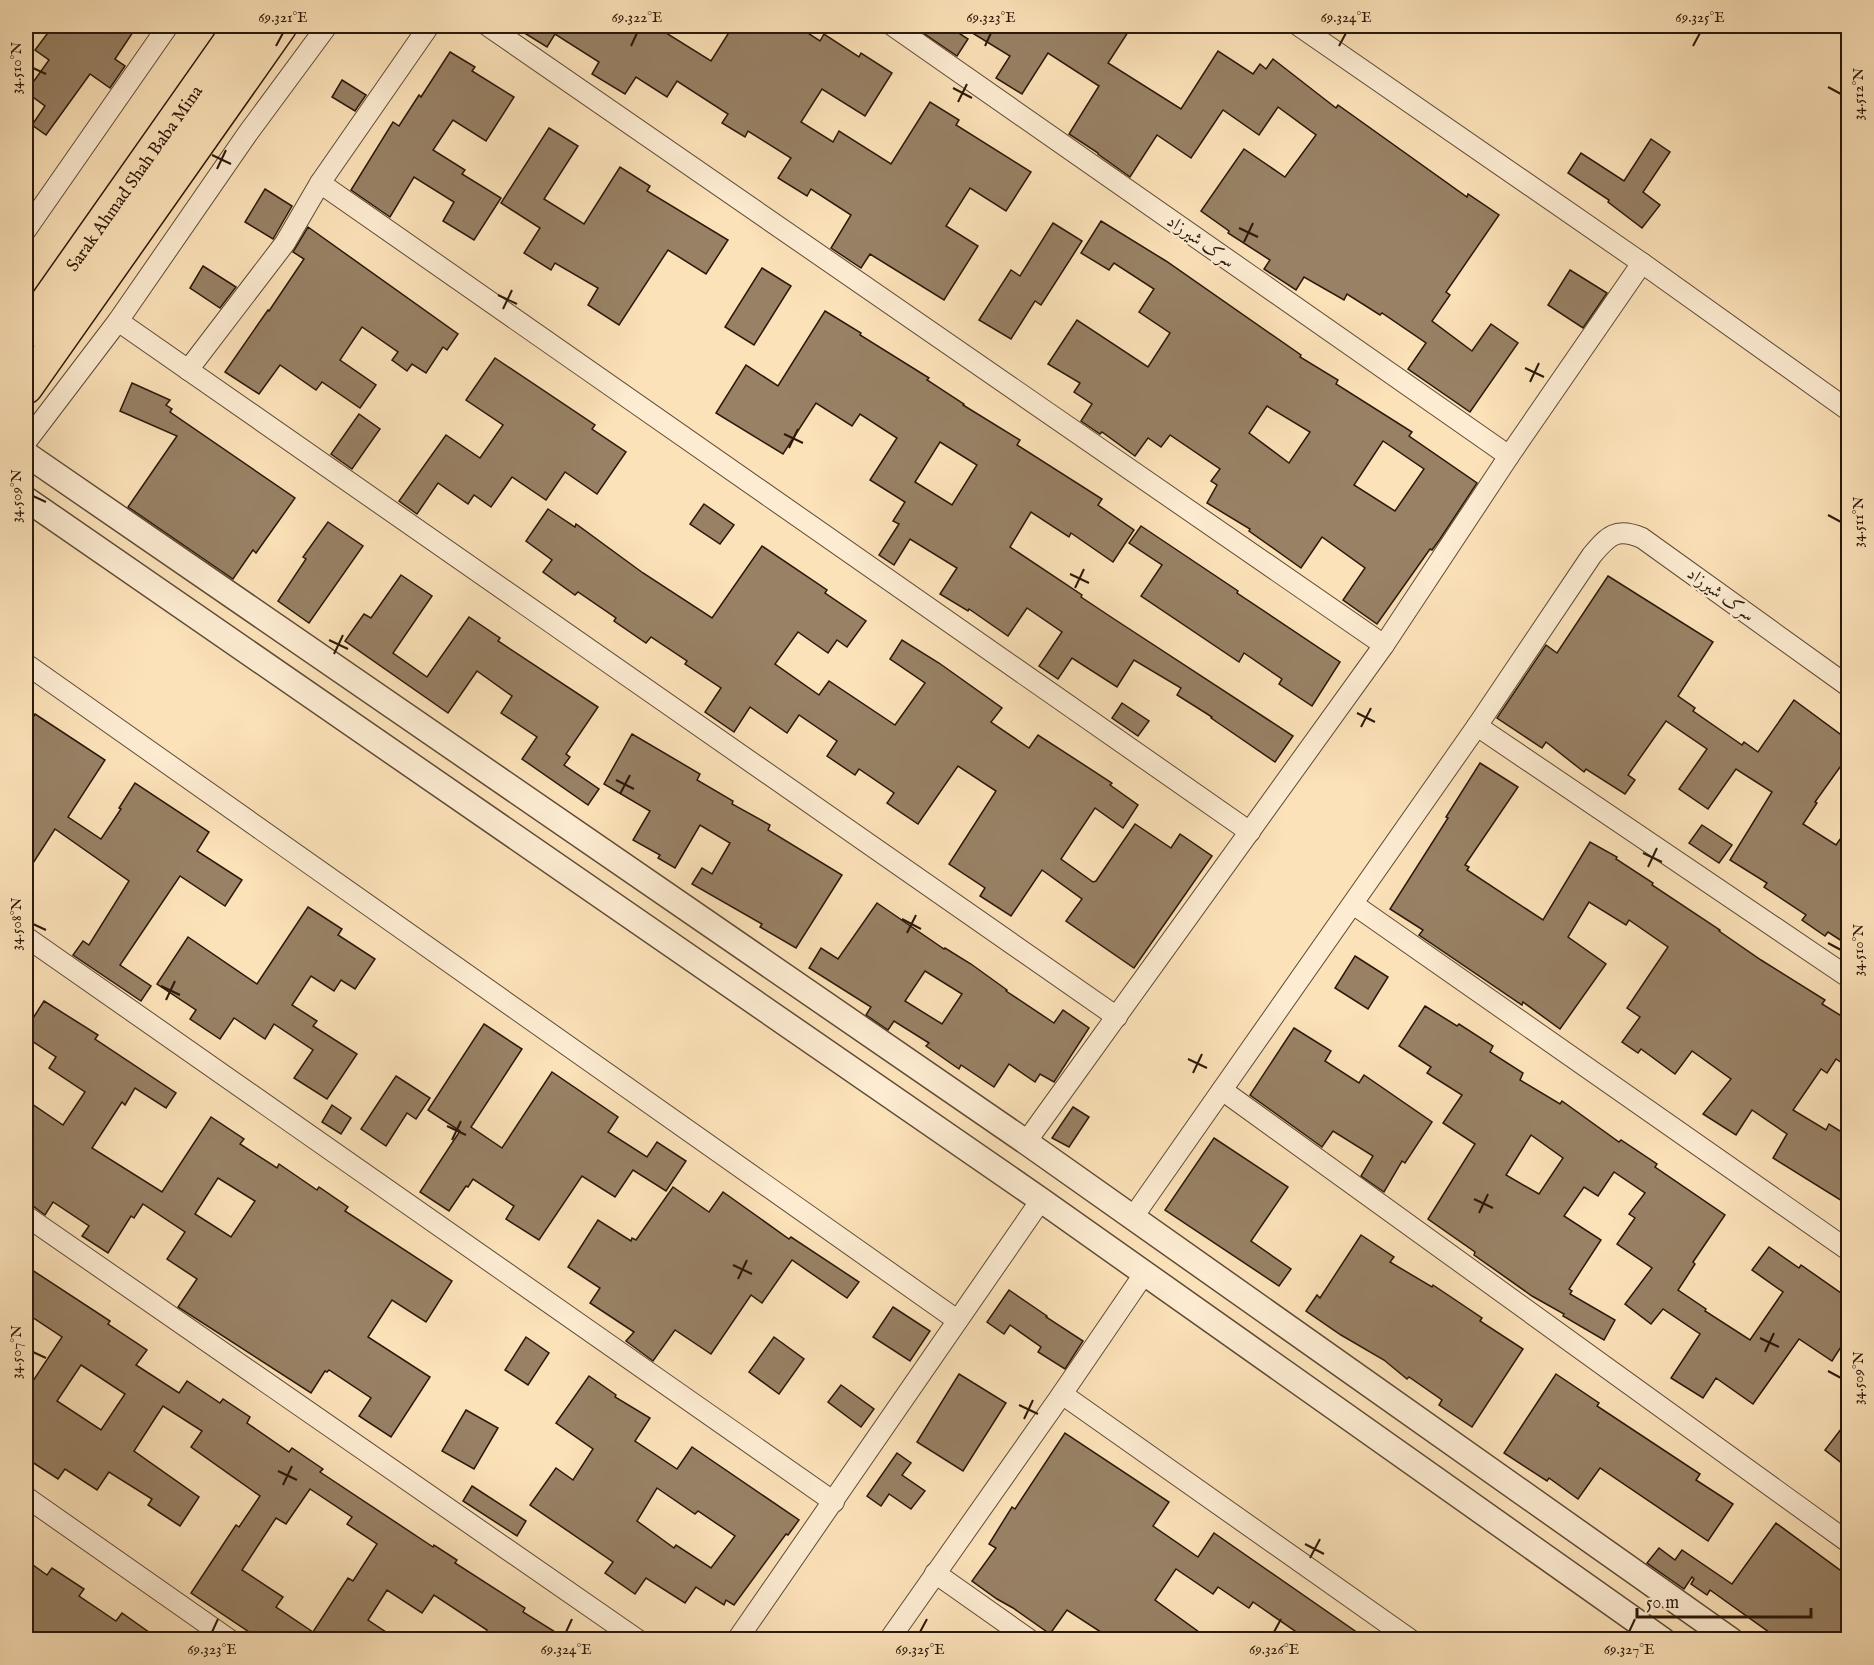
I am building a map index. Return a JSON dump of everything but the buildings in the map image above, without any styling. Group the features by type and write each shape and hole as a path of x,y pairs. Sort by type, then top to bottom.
{"highway":[{"name":"Sarak Ahmad Shah Baba Mina","path":"26,332 241,26"},
{"path":"26,387 280,26"}],"street":[{"path":"26,230 168,26"},
{"path":"26,442 118,321 248,133 327,26"},
{"path":"188,370 285,243 320,183 429,26"},
{"path":"488,26 1384,645"},
{"name":"سرک شیرزاد","path":"893,26 1509,456"},
{"path":"1299,26 1642,262 1848,410"},
{"path":"320,183 1250,832"},
{"path":"1026,1142 1384,645 1509,456 1642,262"},
{"path":"118,321 1117,1017"},
{"path":"26,454 1133,1216 1731,1640"},
{"path":"26,499 961,1144 1663,1640"},
{"name":"سرک شیرزاد","path":"1477,726 1592,555 1603,542 1615,534 1629,532 1642,538 1848,686"},
{"path":"26,664 957,1320"},
{"path":"1133,1216 1477,726 1848,977"},
{"path":"1353,904 1848,1250"},
{"path":"26,937 834,1502"},
{"path":"1222,1090 1848,1542"},
{"path":"961,1144 983,1112"},
{"path":"737,1640 1041,1200"},
{"path":"26,1216 639,1640"},
{"path":"889,1640 1144,1274"},
{"path":"1062,1394 1411,1640"},
{"path":"26,1497 230,1640"},
{"path":"935,1573 1030,1640"}]}
